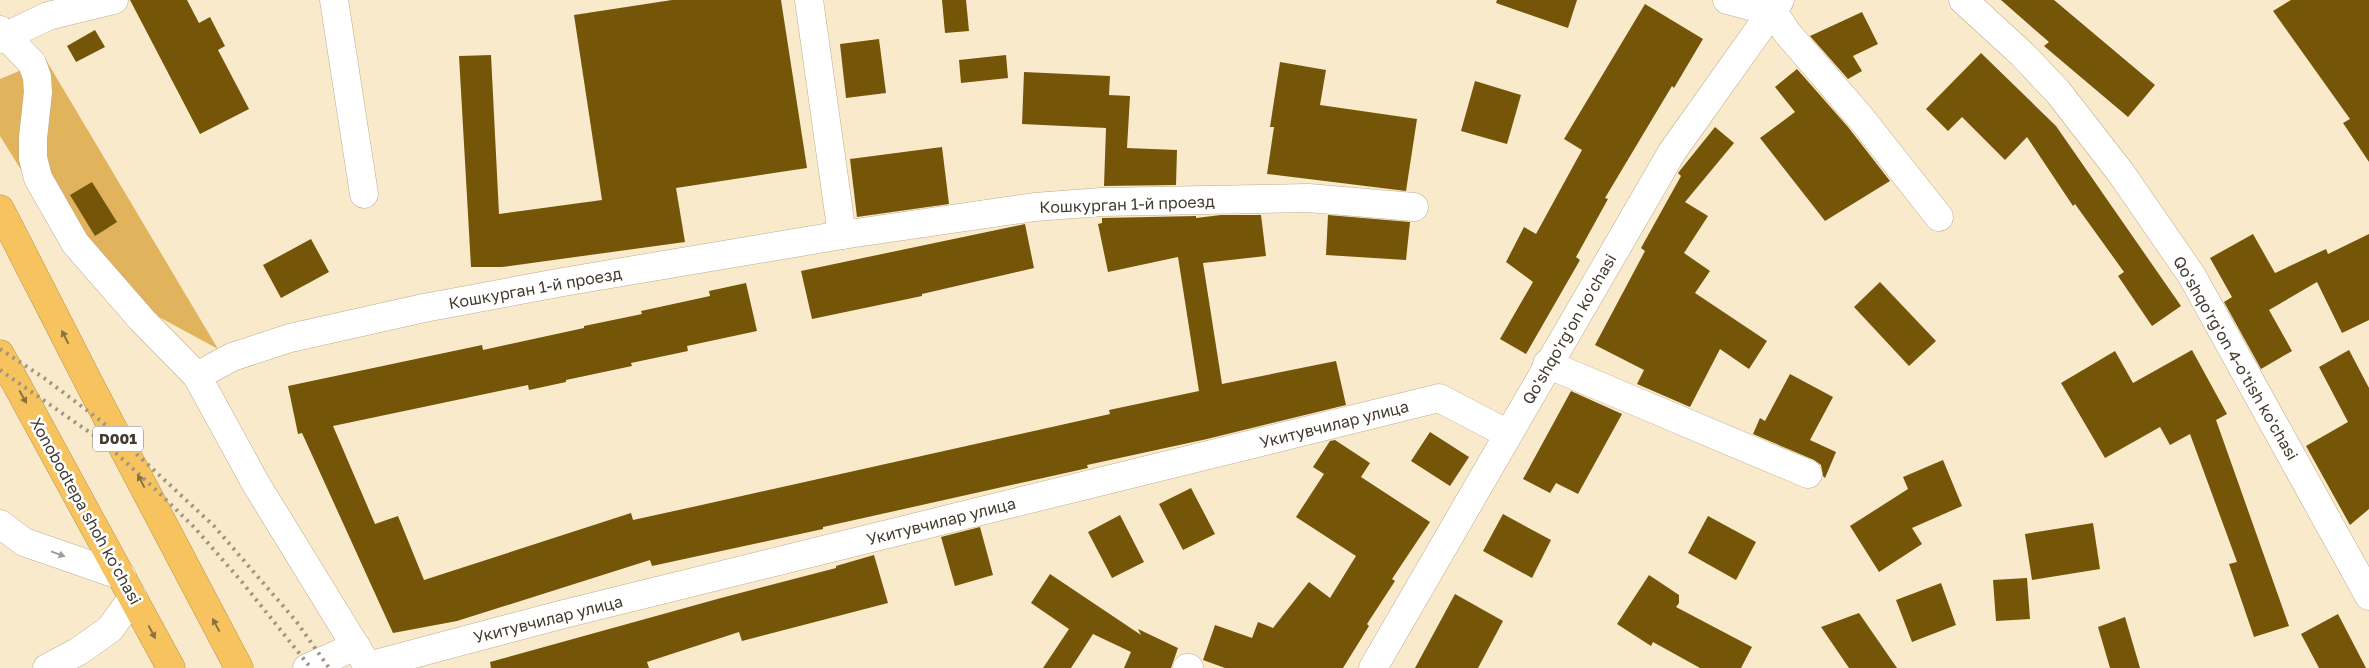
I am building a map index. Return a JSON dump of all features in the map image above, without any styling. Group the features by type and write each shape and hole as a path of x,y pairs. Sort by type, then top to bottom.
{"highway":[{"name":"D001","path":"0,209 239,668"},
{"name":"Xonobodtepa shoh ko'chasi","path":"0,354 171,668"}],"street":[{"path":"114,0 48,16 2,34 32,63 37,77 38,92 32,138 33,158 38,178 75,243 142,320 197,376 256,484 364,660"},
{"path":"334,0 364,194"},
{"path":"809,0 842,235"},
{"path":"1727,0 1777,6 1788,34 1860,117 1939,217"},
{"name":"Qo'shqo'rg'on 4-o'tish ko'chasi","path":"1963,0 2022,54 2058,92 2121,173 2192,276 2369,596"},
{"name":"Qo'shqo'rg'on ko'chasi","path":"1373,668 1547,364 1672,152 1777,6"},
{"name":"Кошкурган 1-й проезд","path":"197,376 232,357 290,338 424,308 563,282 842,235 1035,207 1100,202 1308,198 1414,207"},
{"path":"1547,364 1808,474"},
{"name":"Укитувчилар улица","path":"307,668 364,660 564,614 1439,398 1508,434"},
{"path":"0,524 12,544 127,587 110,629 79,652 47,668"}],"shaded area":[{"path":"46,60 218,349 89,279 0,136 0,79"}],"building":[{"path":"130,0 187,0 199,23 210,17 225,46 218,50 249,109 200,134"},
{"path":"672,0 781,0 807,168 676,188 685,242 502,267 471,267 459,56 491,55 499,214 602,200 574,15"},
{"path":"942,0 966,0 969,31 945,33"},
{"path":"1497,0 1577,0 1568,28 1496,3"},
{"path":"2001,0 2054,0 2155,85 2128,117 2044,46 2049,42"},
{"path":"2291,0 2369,0 2369,162 2343,123 2350,119 2273,11"},
{"path":"1645,4 1703,39 1674,88 1672,86 1605,198 1608,199 1576,257 1580,260 1526,354 1500,339 1533,282 1506,262 1524,227 1536,234 1582,150 1564,139"},
{"path":"1862,12 1878,44 1853,56 1862,71 1848,79 1810,36"},
{"path":"95,30 105,47 76,62 67,46"},
{"path":"879,39 886,93 846,98 840,44"},
{"path":"1981,53 2056,126 2181,306 2152,326 2118,276 2124,272 2075,204 2073,206 2027,137 2005,160 1962,117 1948,131 1926,109"},
{"path":"1006,55 1008,78 961,83 959,60"},
{"path":"1280,62 1326,70 1320,105 1417,119 1406,191 1267,174 1274,127 1270,127"},
{"path":"1797,69 1848,127 1890,181 1825,221 1760,138 1795,112 1775,87"},
{"path":"1024,72 1110,76 1109,95 1130,96 1127,148 1177,150 1176,185 1104,186 1106,128 1022,124"},
{"path":"1475,81 1521,95 1507,144 1461,131"},
{"path":"1715,127 1734,143 1685,202 1708,216 1684,253 1710,271 1695,293 1767,341 1749,369 1720,349 1690,407 1637,384 1644,370 1595,345 1645,251 1641,248 1681,176 1678,173"},
{"path":"942,147 949,204 857,217 850,159"},
{"path":"92,182 117,222 95,236 70,195"},
{"path":"1221,215 1261,215 1266,256 1203,263 1222,384 1336,361 1346,405 1207,439 1087,465 1088,468 823,527 823,529 652,566 650,560 457,621 393,633 302,433 298,434 288,386 482,345 483,350 584,328 584,326 642,314 641,311 710,296 709,291 746,283 757,331 687,346 688,351 631,363 632,366 566,380 566,382 529,390 528,385 333,426 375,524 398,516 424,580 631,513 633,520 1110,414 1109,410 1199,391 1178,257 1108,272 1098,224 1102,223 1102,218 1196,216 1196,218"},
{"path":"1328,215 1410,222 1406,260 1326,255"},
{"path":"1025,224 1034,268 922,294 922,296 812,319 801,271"},
{"path":"2253,234 2275,273 2326,249 2328,254 2369,234 2369,320 2342,333 2317,282 2269,310 2292,351 2261,369 2224,302 2232,297 2210,258"},
{"path":"311,239 329,272 281,298 263,265"},
{"path":"1880,282 1936,341 1909,366 1854,307"},
{"path":"2192,350 2227,414 2216,420 2289,626 2254,637 2229,564 2237,562 2190,434 2170,445 2160,427 2105,458 2061,383 2115,351 2133,383"},
{"path":"2349,350 2369,388 2369,509 2350,525 2306,446 2348,422 2319,367"},
{"path":"1790,374 1833,397 1810,440 1836,452 1825,478 1821,465 1814,460 1753,434 1760,418 1765,421"},
{"path":"1571,391 1622,414 1578,494 1556,483 1550,493 1523,479"},
{"path":"1430,432 1469,457 1450,486 1411,461"},
{"path":"1335,440 1370,463 1361,477 1430,522 1392,579 1395,581 1367,624 1369,626 1343,668 1225,668 1203,660 1215,625 1252,638 1258,622 1273,628 1309,582 1330,598 1356,556 1296,517 1324,474 1313,467 1330,441"},
{"path":"1943,460 1962,506 1912,528 1922,544 1879,572 1850,526 1908,489 1903,477"},
{"path":"1191,488 1215,534 1183,550 1159,504"},
{"path":"1503,514 1551,540 1532,578 1483,551"},
{"path":"1120,515 1144,562 1112,578 1088,532"},
{"path":"1708,516 1756,542 1736,580 1688,553"},
{"path":"2093,523 2100,569 2032,580 2025,534"},
{"path":"980,527 993,575 955,586 941,537"},
{"path":"874,555 888,603 742,641 739,632 647,662 649,668 491,668 490,662 836,568 836,566"},
{"path":"1050,574 1141,635 1138,629 1178,648 1171,668 1124,668 1131,652 1093,634 1071,668 1043,668 1069,629 1031,603"},
{"path":"1649,575 1679,595 1679,603 1676,607 1752,647 1741,668 1700,668 1653,642 1651,646 1617,624"},
{"path":"2027,578 2030,619 1996,621 1993,580"},
{"path":"1941,583 1956,625 1912,642 1896,600"},
{"path":"1455,594 1503,621 1478,668 1415,668"},
{"path":"1859,613 1897,668 1849,668 1821,627"},
{"path":"2338,614 2366,668 2319,668 2301,634"},
{"path":"2125,617 2140,668 2110,668 2098,627"}],"railway":[{"path":"0,349 44,378 101,421 214,526 296,621 329,668"},
{"path":"0,370 105,443 155,489 194,527 242,582 311,668"}]}
